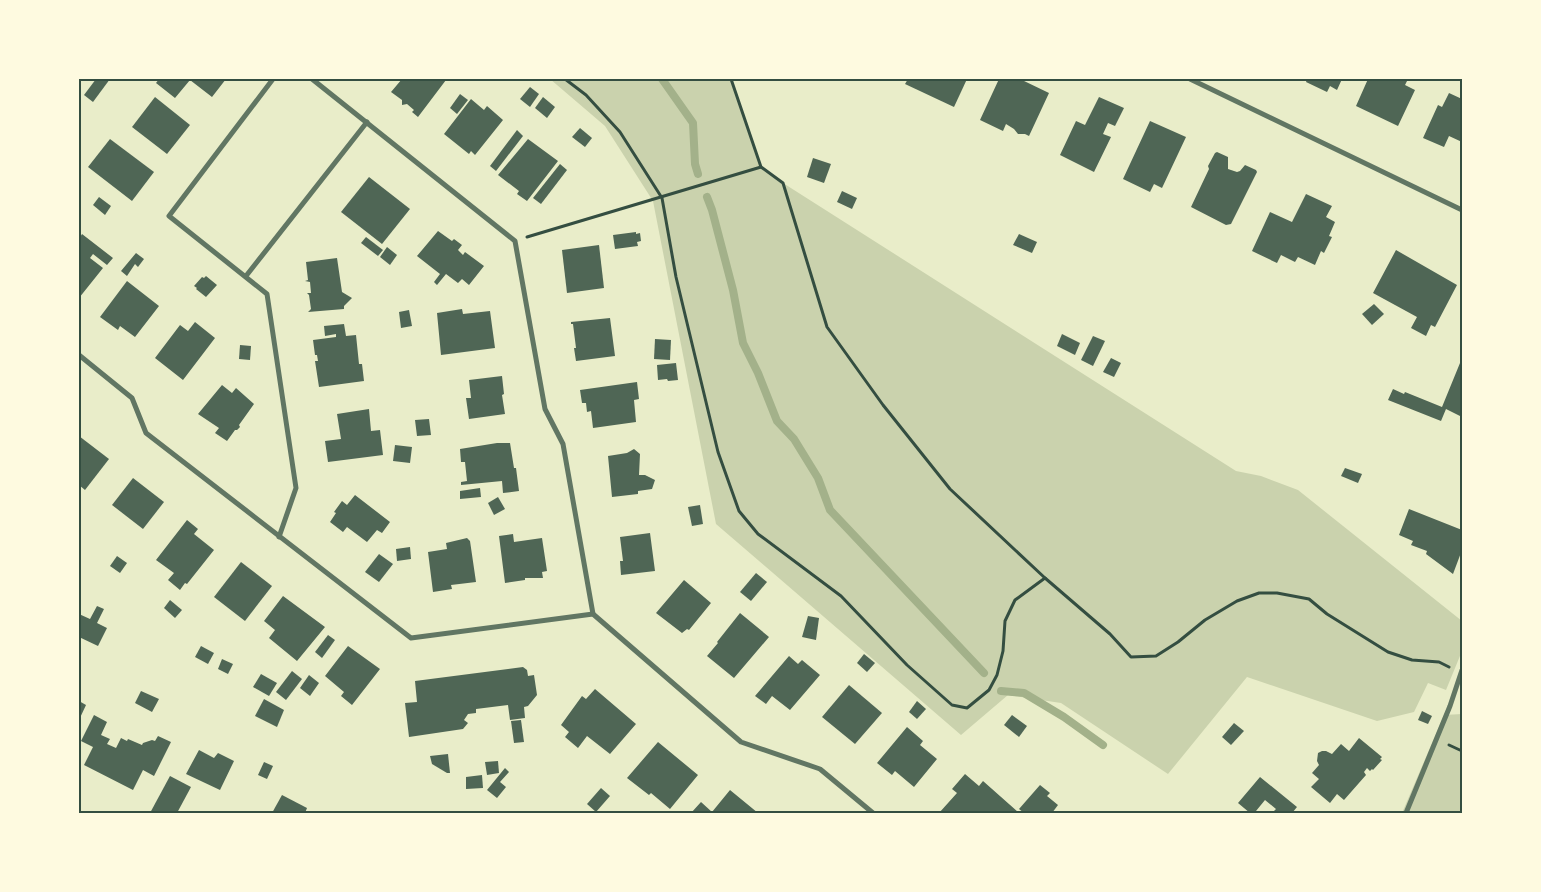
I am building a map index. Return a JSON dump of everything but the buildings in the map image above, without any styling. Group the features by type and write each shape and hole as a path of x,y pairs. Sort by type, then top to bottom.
{"street":[{"path":"273,79 169,216 267,294 296,488 279,537"},
{"path":"312,79 515,241 545,409 563,444 593,614 740,742 820,769 873,813"},
{"path":"1190,79 1462,210"},
{"path":"246,276 367,122"},
{"path":"79,355 132,398 146,433 411,638 593,614"},
{"path":"1406,813 1462,672"}],"path":[{"path":"565,79 586,95 620,132 662,198 676,277 718,452 740,511 758,534 841,596 907,664 952,705 967,708 990,690 997,675 1003,650 1005,621 1015,600 1044,578"},
{"path":"731,79 761,168 783,184 827,327 884,405 950,489 1044,578 1110,634 1131,657 1156,656 1206,620 1237,601 1259,593 1277,593 1309,599 1327,614 1388,652 1412,660 1438,662 1462,672"},
{"path":"515,241 761,168"}],"green space":[{"path":"550,79 731,79 762,168 1236,471 1261,476 1298,490 1462,621 1462,651 1446,690 1428,683 1414,712 1377,721 1247,677 1168,774 1061,703 1008,695 961,735 716,524 653,201 605,126"},
{"path":"1462,714 1462,813 1402,813 1444,715"}],"waterway":[{"path":"662,79 693,123 695,164 698,174"},
{"path":"707,197 733,290 743,343 758,373 777,421 794,439 818,478 830,510 984,673"},
{"path":"1001,691 1024,693 1064,717 1103,745"}]}
